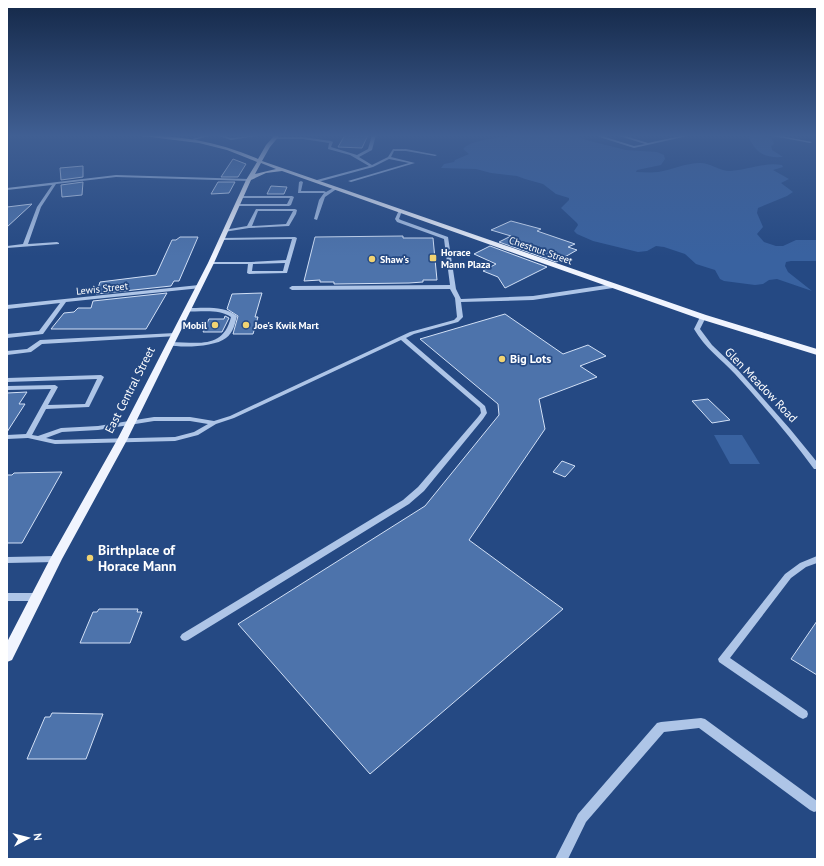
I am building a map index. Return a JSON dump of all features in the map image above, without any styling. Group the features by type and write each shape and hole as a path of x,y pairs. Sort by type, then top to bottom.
{"main road":[{"name":"East Central Street","path":"7,656 11,638 37,596 122,440 223,239 251,175"},
{"path":"249,180 255,175"},
{"name":"Chestnut Street","path":"302,175 613,286 704,317 817,352"}],"street":[{"path":"318,181 338,175"},
{"path":"350,181 369,175"},
{"path":"7,189 131,176 249,180"},
{"path":"301,182 299,192 324,192 336,188"},
{"path":"25,246 31,225 42,202 52,190 54,184"},
{"path":"316,219 324,192"},
{"path":"238,205 289,205 292,197 242,197"},
{"path":"226,231 249,227 287,225 295,210 257,210 249,227"},
{"path":"7,437 28,436 55,442 175,439 196,434 214,423 232,417 402,338 416,332 456,321 460,316 458,301 453,286 446,238 399,221 397,219 400,211"},
{"path":"223,239 294,238 285,272 249,273 252,263"},
{"path":"7,247 57,243"},
{"path":"211,263 288,261"},
{"path":"292,288 453,286"},
{"path":"458,301 533,298 613,286"},
{"name":"Lewis Street","path":"7,307 199,287"},
{"path":"40,342 41,333 64,301"},
{"path":"170,344 210,343 221,339 229,331 234,316 229,312 217,310 187,310"},
{"name":"Glen Meadow Road","path":"704,317 697,329 702,338 734,370 792,433 817,468"},
{"path":"7,336 41,333"},
{"path":"7,353 29,351 40,342 175,335"},
{"path":"184,637 406,502 421,489 481,418 484,413 483,407 402,338"},
{"path":"7,380 101,377 87,406 43,407"},
{"path":"28,436 59,379"},
{"path":"7,388 55,387"},
{"path":"39,438 61,430 98,428 154,419 190,419 214,423"},
{"path":"7,560 56,559"},
{"path":"803,714 724,659 788,576 803,564 817,559"},
{"path":"7,597 37,596"},
{"path":"561,859 582,818 661,727 701,722 814,806"}],"shaded area":[{"path":"512,175 783,175 789,179 781,183 793,192 758,208 757,213 763,227 757,234 764,242 776,246 783,246 796,240 817,240 817,261 791,261 786,262 785,266 788,272 812,291 777,279 755,285 724,281 720,279 715,270 696,264 685,254 664,247 656,246 647,251 638,252 593,241 577,234 574,231 578,225 577,223 561,208 569,200 569,198 556,194 543,184"},
{"path":"714,435 742,435 760,464 730,464"}],"building":[{"path":"61,175 83,175 83,177 61,180"},
{"path":"222,175 239,175 238,177 221,177"},
{"path":"83,182 82,195 62,197 61,185"},
{"path":"218,182 235,182 229,193 211,194"},
{"path":"271,186 287,187 284,194 267,194"},
{"path":"32,204 7,227 7,207"},
{"path":"511,221 541,229 537,231 575,244 568,247 577,250 556,262 499,242 511,236 491,230"},
{"name":"Shaw's","path":"403,236 403,238 433,238 437,280 423,280 423,282 409,283 334,284 334,282 320,282 320,280 304,281 315,237"},
{"path":"180,237 198,237 179,281 174,281 171,286 96,294 100,282 156,275 172,240 176,240"},
{"path":"490,246 547,267 505,288 498,277 483,271 496,264 474,254"},
{"path":"167,293 146,329 51,329 64,313 74,312 78,308 91,308 93,301"},
{"path":"262,293 255,317 258,317 253,334 233,334 238,316 227,309 232,294"},
{"path":"505,314 563,354 588,345 606,356 580,366 597,377 539,399 545,429 469,540 563,609 370,774 238,624 425,506 499,415 498,404 420,339"},
{"path":"225,316 229,318 222,332 203,332 209,319 224,319"},
{"path":"27,392 19,404 25,404 7,432 7,393"},
{"path":"708,399 730,420 712,423 692,401"},
{"path":"562,461 575,466 565,477 553,472"},
{"path":"62,472 22,543 7,543 7,475 12,475 14,473"},
{"path":"99,609 138,609 137,612 142,612 130,643 80,643 93,612 97,612"},
{"path":"817,621 817,675 791,659"},
{"path":"52,713 103,714 86,759 27,759 45,717 50,717"}],"place":[{"name":"Horace Mann Plaza","path":"433,258"},
{"name":"Shaw's","path":"372,259"},
{"name":"Mobil","path":"215,325"},
{"name":"Joe's Kwik Mart","path":"246,325"},
{"name":"Big Lots","path":"502,359"},
{"name":"Birthplace of Horace Mann","path":"90,558"}]}
